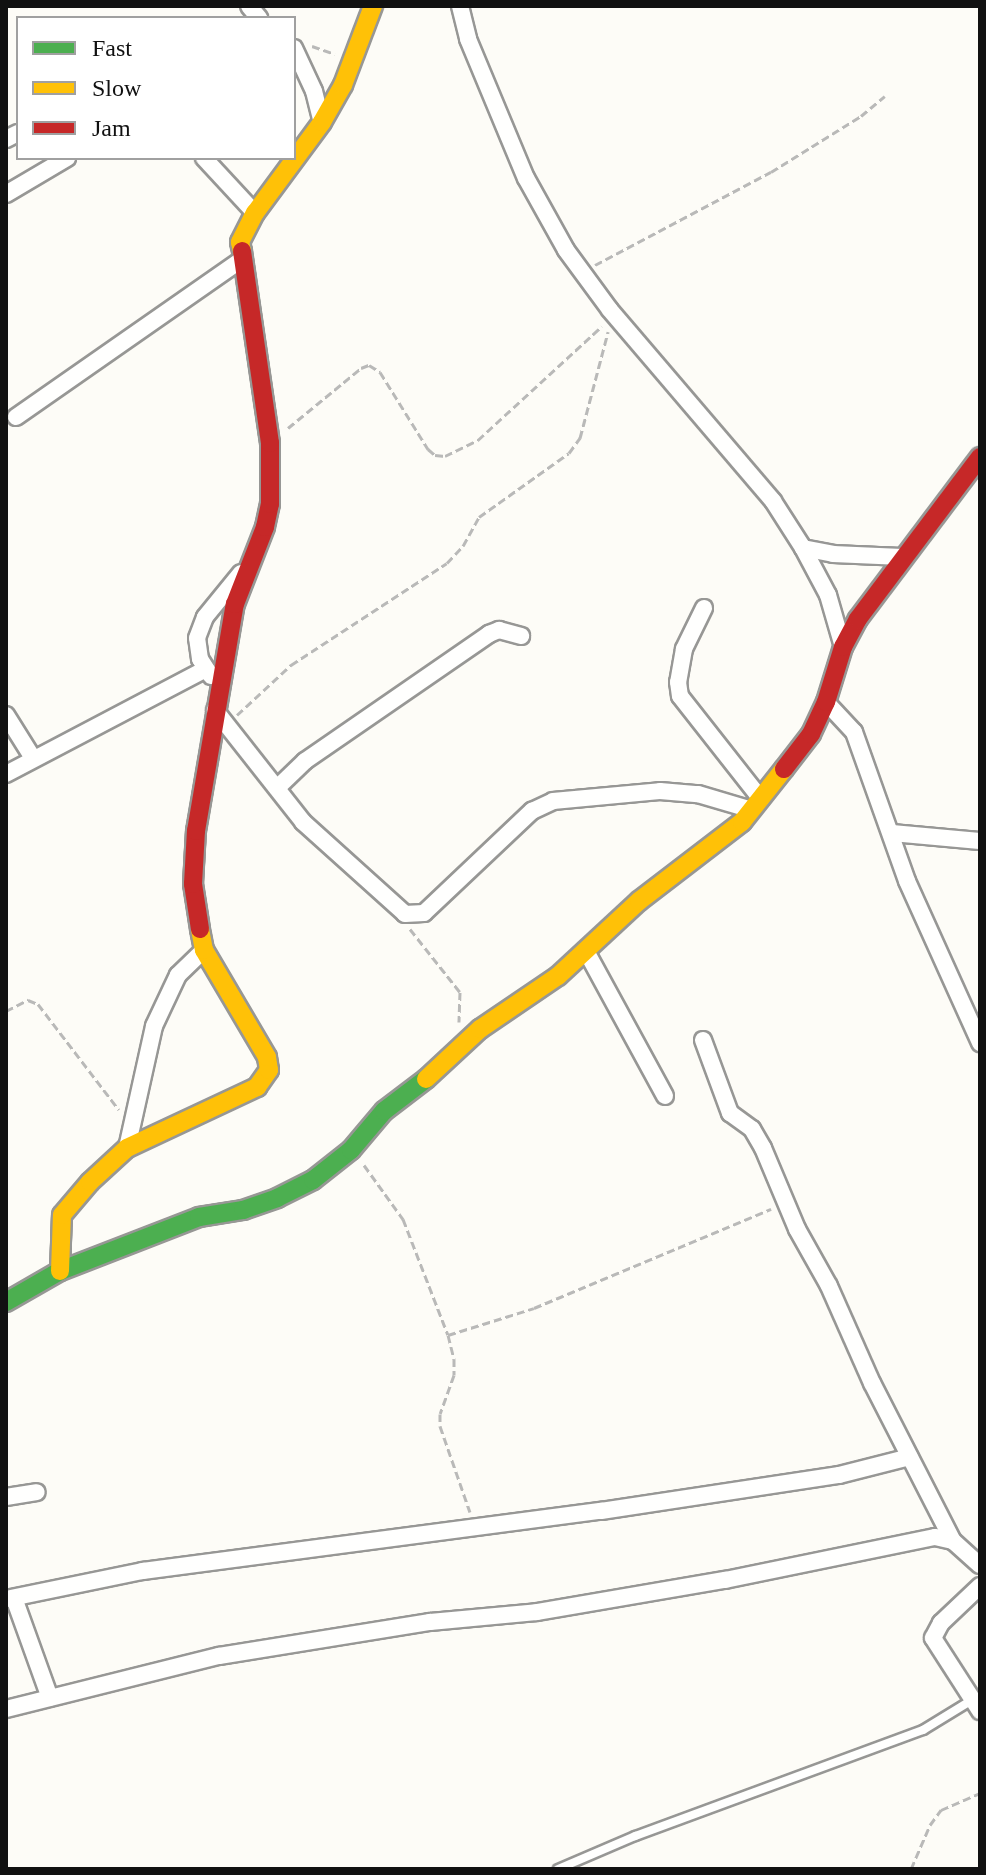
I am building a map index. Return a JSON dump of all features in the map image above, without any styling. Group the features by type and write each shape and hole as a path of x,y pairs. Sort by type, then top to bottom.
{"street":[{"path":"296,157 322,122 354,61 373,6"},
{"path":"460,6 468,39 506,135 526,178 581,272 773,501 828,595 843,647"},
{"path":"302,46 322,122"},
{"path":"6,194 64,160"},
{"path":"206,160 255,213"},
{"path":"60,1271 62,1215 69,1203 127,1148 257,1087 268,1076 267,1057 204,950 193,884 196,831 222,717 220,690 235,604 265,527 270,504 270,443 240,242 255,213 294,160"},
{"path":"16,417 241,260"},
{"path":"6,1302 60,1271 199,1217 243,1210 287,1194 328,1170 351,1150 384,1111 427,1079 489,1023 558,976 639,901 742,822 811,734 826,702 843,647 858,619 980,457"},
{"path":"803,548 833,554 902,557"},
{"path":"220,690 200,659 197,638 205,617 250,562"},
{"path":"704,608 684,649 678,682 680,696 756,805"},
{"path":"277,788 305,761 481,639 499,630 521,636"},
{"path":"6,774 206,669"},
{"path":"826,702 854,732 907,881 979,1038"},
{"path":"6,715 33,758"},
{"path":"222,717 303,822 405,914 424,913 532,811 553,801 669,791 756,805"},
{"path":"892,833 921,838 979,838"},
{"path":"127,1148 154,1026 171,985 204,950"},
{"path":"586,951 665,1096"},
{"path":"703,1040 730,1113 758,1138 786,1203 953,1541 980,1565"},
{"path":"50,1698 10,1598 143,1571 474,1528 839,1475 910,1457"},
{"path":"6,1497 37,1492"},
{"path":"6,1709 219,1656 430,1622 537,1612 663,1591 935,1537 953,1541"},
{"path":"976,1706 933,1638 941,1623 980,1586"}],"lane":[{"path":"558,1869 635,1836 923,1730 976,1706"}],"path":[{"path":"302,46 354,61"},
{"path":"581,272 771,172 861,116 885,96"},
{"path":"222,717 291,665 447,563 463,546 479,517 569,453 580,438 596,385 609,318 478,440 445,456 428,449 380,372 369,365 338,386 270,443"},
{"path":"405,914 412,932 443,966 460,992 461,1003 457,1013 462,1046"},
{"path":"6,1011 28,1000 38,1004 133,1129"},
{"path":"351,1150 377,1179 403,1219 448,1335 454,1375 440,1414 440,1426 474,1528"},
{"path":"448,1335 534,1308 786,1203"},
{"path":"911,1869 930,1825 941,1810 980,1793"}],"traffic: fast":[{"path":"6,1302 60,1271 199,1217 243,1210 277,1198 313,1180 351,1150 384,1111 426,1079"}],"traffic: slow":[{"path":"296,157 322,122 343,85 373,6"},
{"path":"242,251 240,242 255,213 294,160"},
{"path":"426,1079 480,1029 558,976 639,901 742,822 784,769"},
{"path":"60,1271 62,1215 90,1182 127,1148 257,1087 269,1070 267,1057 204,950 200,929"}],"traffic: jam":[{"path":"200,929 193,884 196,831 235,604 265,527 270,504 270,443 242,251"},
{"path":"784,769 811,734 826,702 843,647 858,619 980,457"}]}
